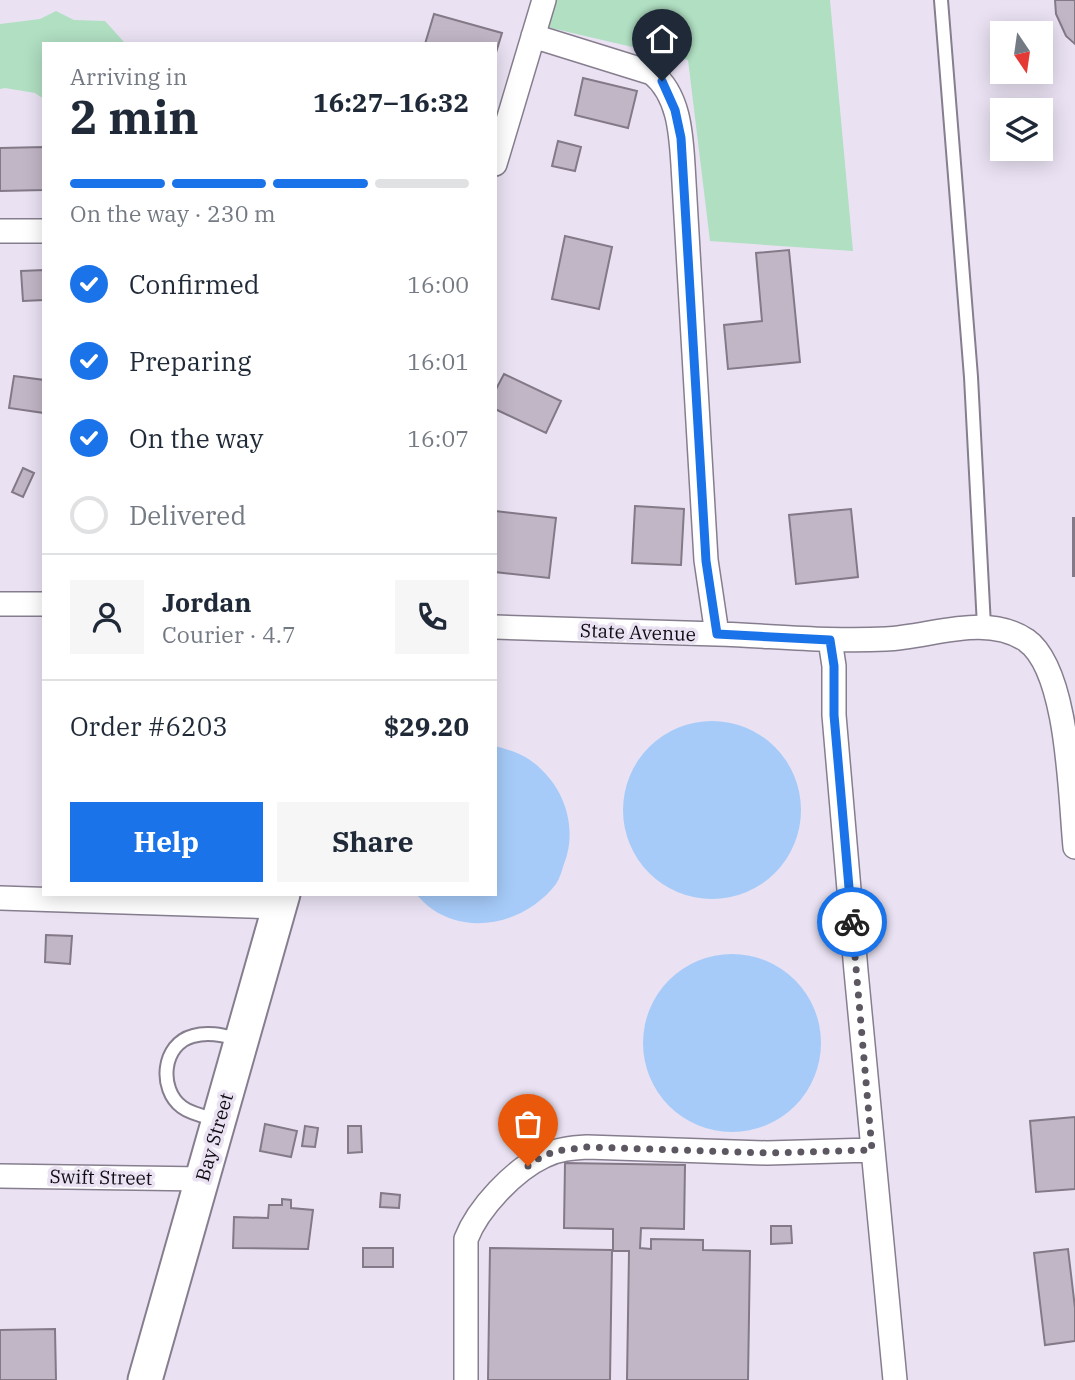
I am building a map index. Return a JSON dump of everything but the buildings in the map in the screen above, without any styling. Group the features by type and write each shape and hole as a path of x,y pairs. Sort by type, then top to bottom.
{"main road":[{"name":"Bay Street","path":"145,1380 281,901"}],"street":[{"path":"497,157 544,0"},
{"path":"533,36 652,73 662,81 675,110 683,165 706,561 717,634"},
{"path":"0,231 42,232"},
{"path":"0,604 42,604"},
{"path":"984,626 1026,641 1044,665 1056,688 1063,718 1075,847"},
{"name":"State Avenue","path":"497,627 830,640 906,637 984,626"},
{"path":"830,640 834,666 835,729 895,1380"},
{"path":"0,898 281,901"},
{"path":"466,1380 466,1239 473,1220 497,1192 541,1157 566,1149 587,1147 767,1153 872,1150"},
{"name":"Swift Street","path":"0,1176 203,1179"}],"lane":[{"path":"941,0 971,377 984,626"},
{"path":"219,1120 183,1109 171,1097 166,1079 168,1061 174,1046 190,1036 210,1033 242,1040"}],"green space":[{"path":"545,0 830,0 853,251 710,241 688,60 538,25"},
{"path":"56,11 74,20 105,21 124,42 42,42 42,98 35,93 0,89 0,24 40,19"}],"water":[{"path":"712,721 746,728 775,747 794,776 801,810 794,844 775,873 746,892 712,899 678,892 649,873 630,844 623,810 630,776 649,747 678,728"},
{"path":"497,747 513,751 542,770 559,793 569,820 568,850 556,884 530,907 515,916 498,921 464,922 448,917 418,896 497,896"},
{"path":"732,954 766,961 795,980 814,1009 821,1043 814,1077 795,1106 766,1125 732,1132 698,1125 669,1106 650,1077 643,1043 650,1009 669,980 698,961"}],"way so far":[{"path":"528,1166 556,1151 587,1147 767,1153 872,1150 852,922"}],"route":[{"path":"662,81 675,110 681,138 706,561 717,634 830,640 852,922"}]}
